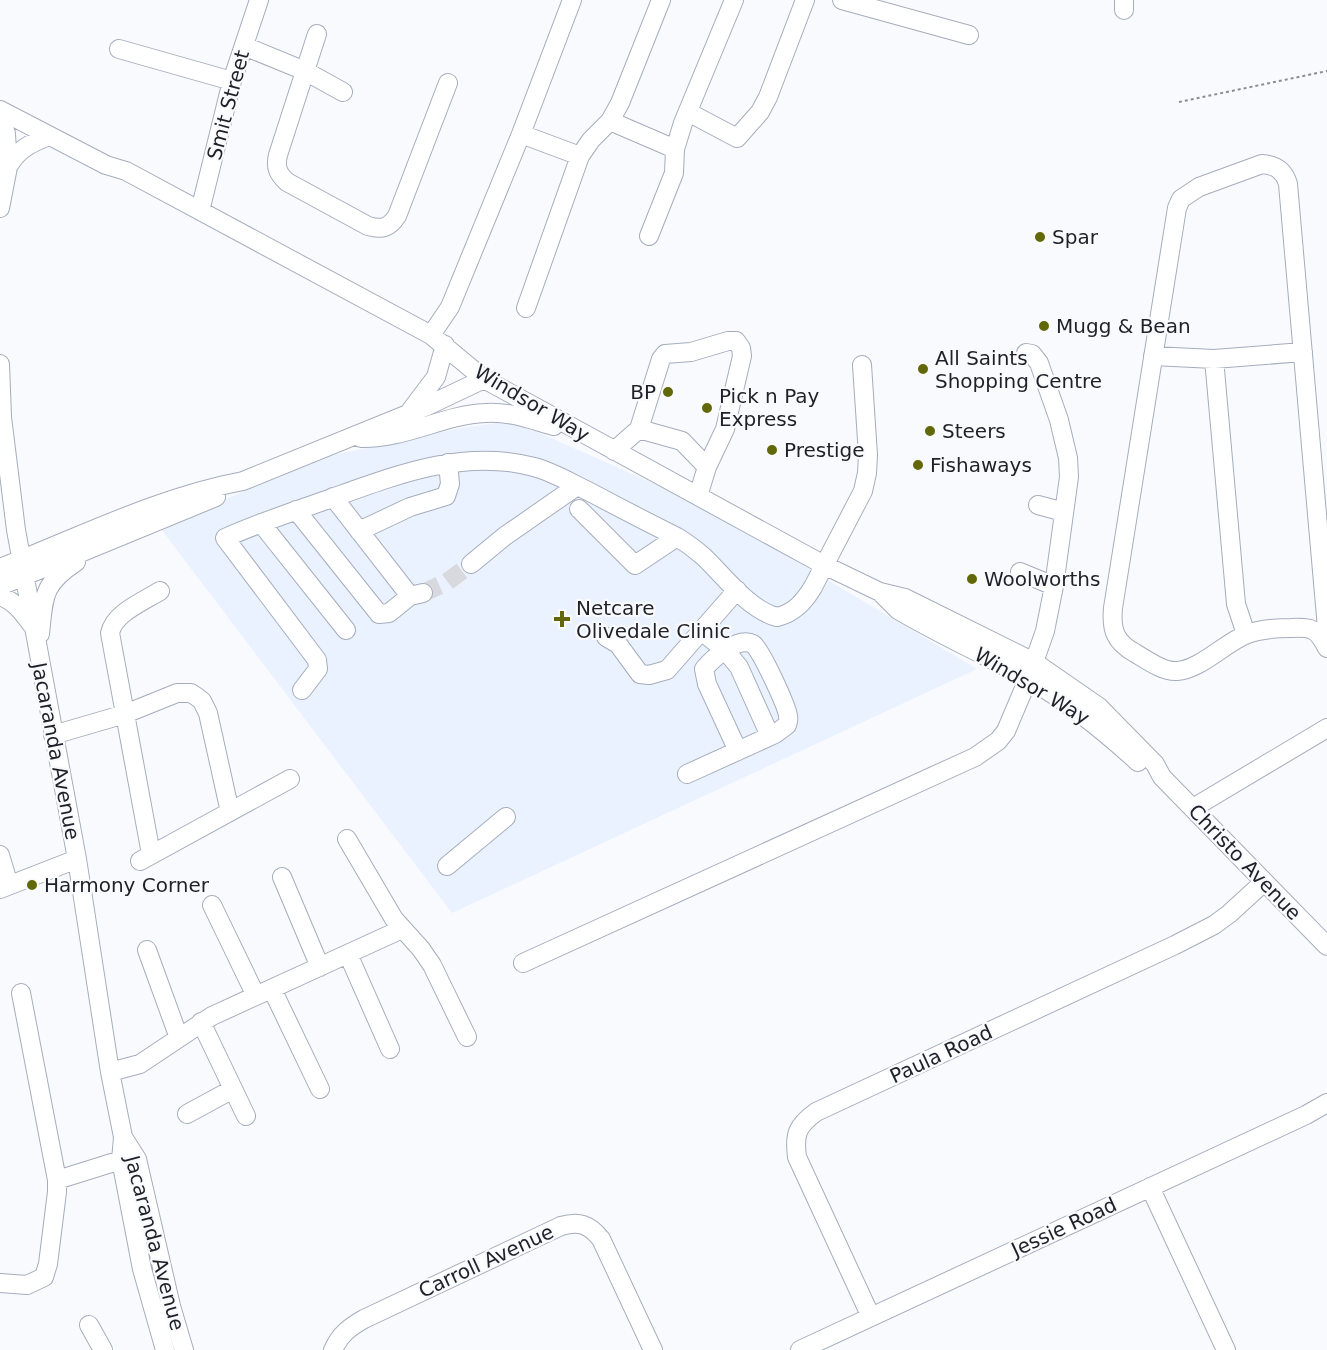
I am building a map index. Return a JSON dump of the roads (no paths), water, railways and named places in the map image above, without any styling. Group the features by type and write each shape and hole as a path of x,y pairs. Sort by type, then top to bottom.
{"street":[{"name":"Smit Street","path":"200,211 232,81 259,0"},
{"path":"408,414 436,377 438,340 572,0"},
{"path":"526,308 580,156 591,140 610,122 620,103 661,0"},
{"path":"649,236 674,173 675,149 688,112 734,0"},
{"path":"688,112 737,138 760,112 768,97 805,0"},
{"path":"842,0 969,35"},
{"path":"317,34 276,166 287,182 368,226 382,229 389,226 397,216 448,83"},
{"path":"244,46 305,71 343,92"},
{"path":"118,49 232,81"},
{"name":"Windsor Way","path":"0,99 109,157 126,171 438,340 484,379 824,565 880,592 898,610 915,620 1031,670 1150,773 1162,777"},
{"name":"Windsor Way","path":"0,110 106,165 126,171"},
{"path":"0,115 6,134 8,166 0,208"},
{"path":"610,122 675,149"},
{"path":"521,134 580,156"},
{"path":"8,166 18,151 49,136"},
{"path":"1262,164 1271,164 1278,168 1287,178 1288,184 1326,639 1309,627 1273,628 1246,634 1192,666 1174,671 1165,669 1132,652 1116,638 1112,629 1113,608 1153,356 1175,217 1181,199 1199,187 1262,164"},
{"path":"614,451 639,429 664,354 691,352 728,341 736,341 742,351 725,429 707,467 698,496"},
{"path":"1153,356 1214,359 1303,352"},
{"path":"524,963 987,751 998,741 1006,731 1045,631 1054,586 1069,477 1064,438 1042,371 1035,358 1026,353"},
{"path":"1214,359 1236,604 1246,634"},
{"name":"Jacaranda Avenue","path":"0,364 1,417 22,568 77,859 110,1072 123,1137 121,1160 142,1269 165,1350"},
{"path":"302,690 318,669 317,660 225,538 407,471 448,463 486,460 536,467 677,537 705,558 737,590 770,615 777,617 792,612 807,596 863,491 868,455 862,365"},
{"path":"0,586 22,568 130,513 221,485 243,481 408,414 484,379"},
{"path":"351,438 386,437 485,413 505,414 585,435"},
{"path":"639,429 682,441 707,467"},
{"path":"359,531 411,507 446,496 450,484 448,463"},
{"path":"0,568 22,568 111,541 225,494 243,481"},
{"path":"471,564 505,536 577,486"},
{"path":"296,510 379,614 393,611 416,595 359,531 333,497"},
{"path":"1038,505 1064,513"},
{"path":"579,509 634,565 677,537"},
{"path":"261,523 346,630"},
{"path":"38,656 43,604 48,587 66,569 111,541"},
{"path":"1020,572 1054,586"},
{"path":"606,637 618,644 640,674 649,675 667,670 737,590"},
{"path":"160,591 121,615 111,626 111,642 125,714 146,857 290,779"},
{"path":"0,596 16,605 33,627"},
{"path":"1309,627 1321,614 1324,605"},
{"path":"701,631 725,650 739,667 770,736"},
{"path":"687,774 738,751 783,730 787,725 788,715 759,650 754,644 748,643 725,650 704,669 704,676 738,751"},
{"path":"53,735 125,714 177,693 191,693 202,701 208,713 230,812"},
{"path":"1193,808 1327,728"},
{"name":"Christo Avenue","path":"1162,777 1327,946"},
{"path":"447,866 506,817"},
{"path":"347,839 385,904 432,965 467,1037"},
{"path":"0,855 4,887 77,859"},
{"path":"282,877 320,967"},
{"name":"Paula Road","path":"871,1317 797,1157 797,1132 805,1121 816,1112 1192,937 1229,914 1264,882"},
{"path":"212,905 320,1089"},
{"path":"110,1072 140,1064 201,1022 402,929"},
{"path":"147,950 178,1038"},
{"path":"348,954 390,1049"},
{"path":"0,1283 27,1285 44,1277 54,1222 57,1180 21,993"},
{"path":"201,1022 246,1116"},
{"path":"188,1114 233,1089"},
{"name":"Jessie Road","path":"800,1350 1306,1115 1327,1103"},
{"name":"Jacaranda Avenue","path":"123,1137 137,1159 171,1306 184,1350"},
{"path":"57,1180 121,1160"},
{"path":"1150,1186 1226,1350"},
{"name":"Carroll Avenue","path":"333,1350 338,1338 364,1319 571,1223 584,1224 594,1230 601,1239 653,1350"},
{"path":"90,1325 101,1350"}],"tunnel":[{"path":"423,593 447,582 471,564"}],"place":[{"name":"Spar","path":"1040,237"},
{"name":"Mugg & Bean","path":"1044,326"},
{"name":"All Saints Shopping Centre","path":"923,369"},
{"name":"BP","path":"668,392"},
{"name":"Pick n Pay Express","path":"707,408"},
{"name":"Steers","path":"930,431"},
{"name":"Prestige","path":"772,450"},
{"name":"Fishaways","path":"918,465"},
{"name":"Woolworths","path":"972,579"},
{"name":"Netcare Olivedale Clinic","path":"562,619"},
{"name":"Harmony Corner","path":"32,885"}]}
